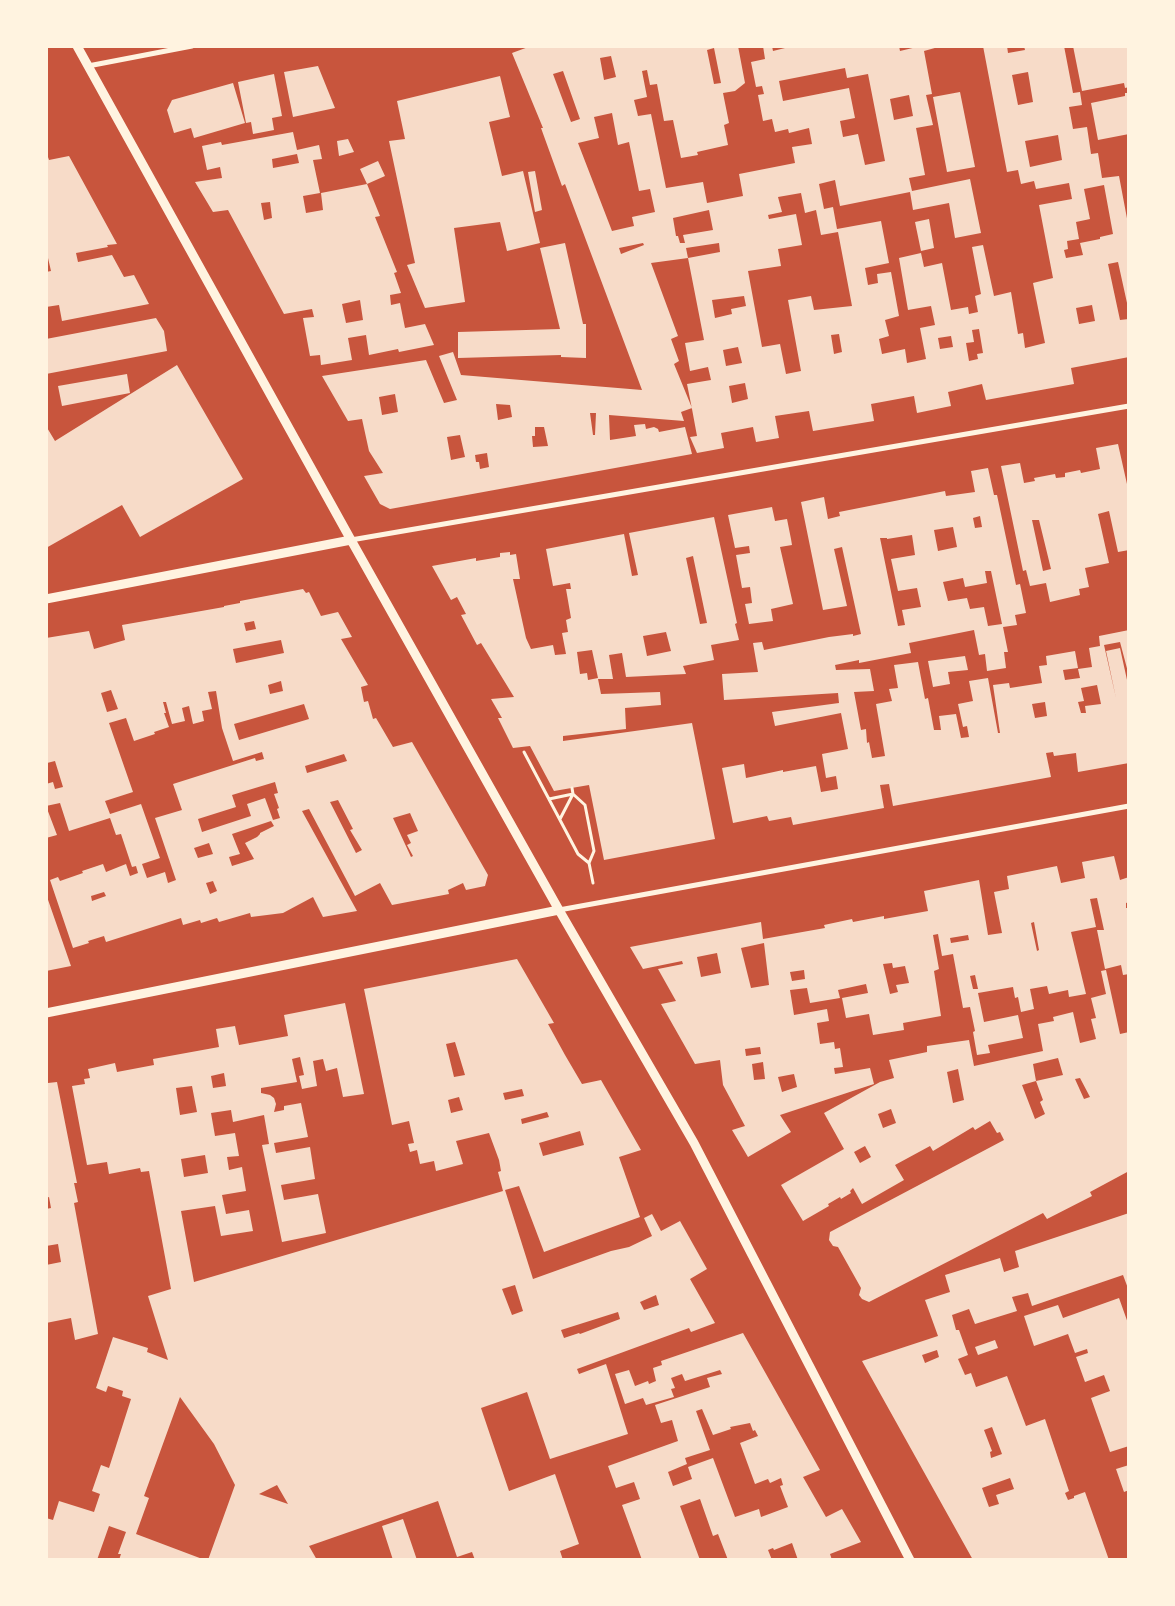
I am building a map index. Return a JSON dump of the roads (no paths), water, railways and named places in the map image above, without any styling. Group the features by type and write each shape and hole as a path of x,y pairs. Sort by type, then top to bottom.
{"street":[{"path":"76,46 559,910 694,1143 910,1560"},
{"path":"88,66 192,46"},
{"path":"46,599 351,540 1129,406"},
{"path":"46,1013 559,910 1129,806"}]}
